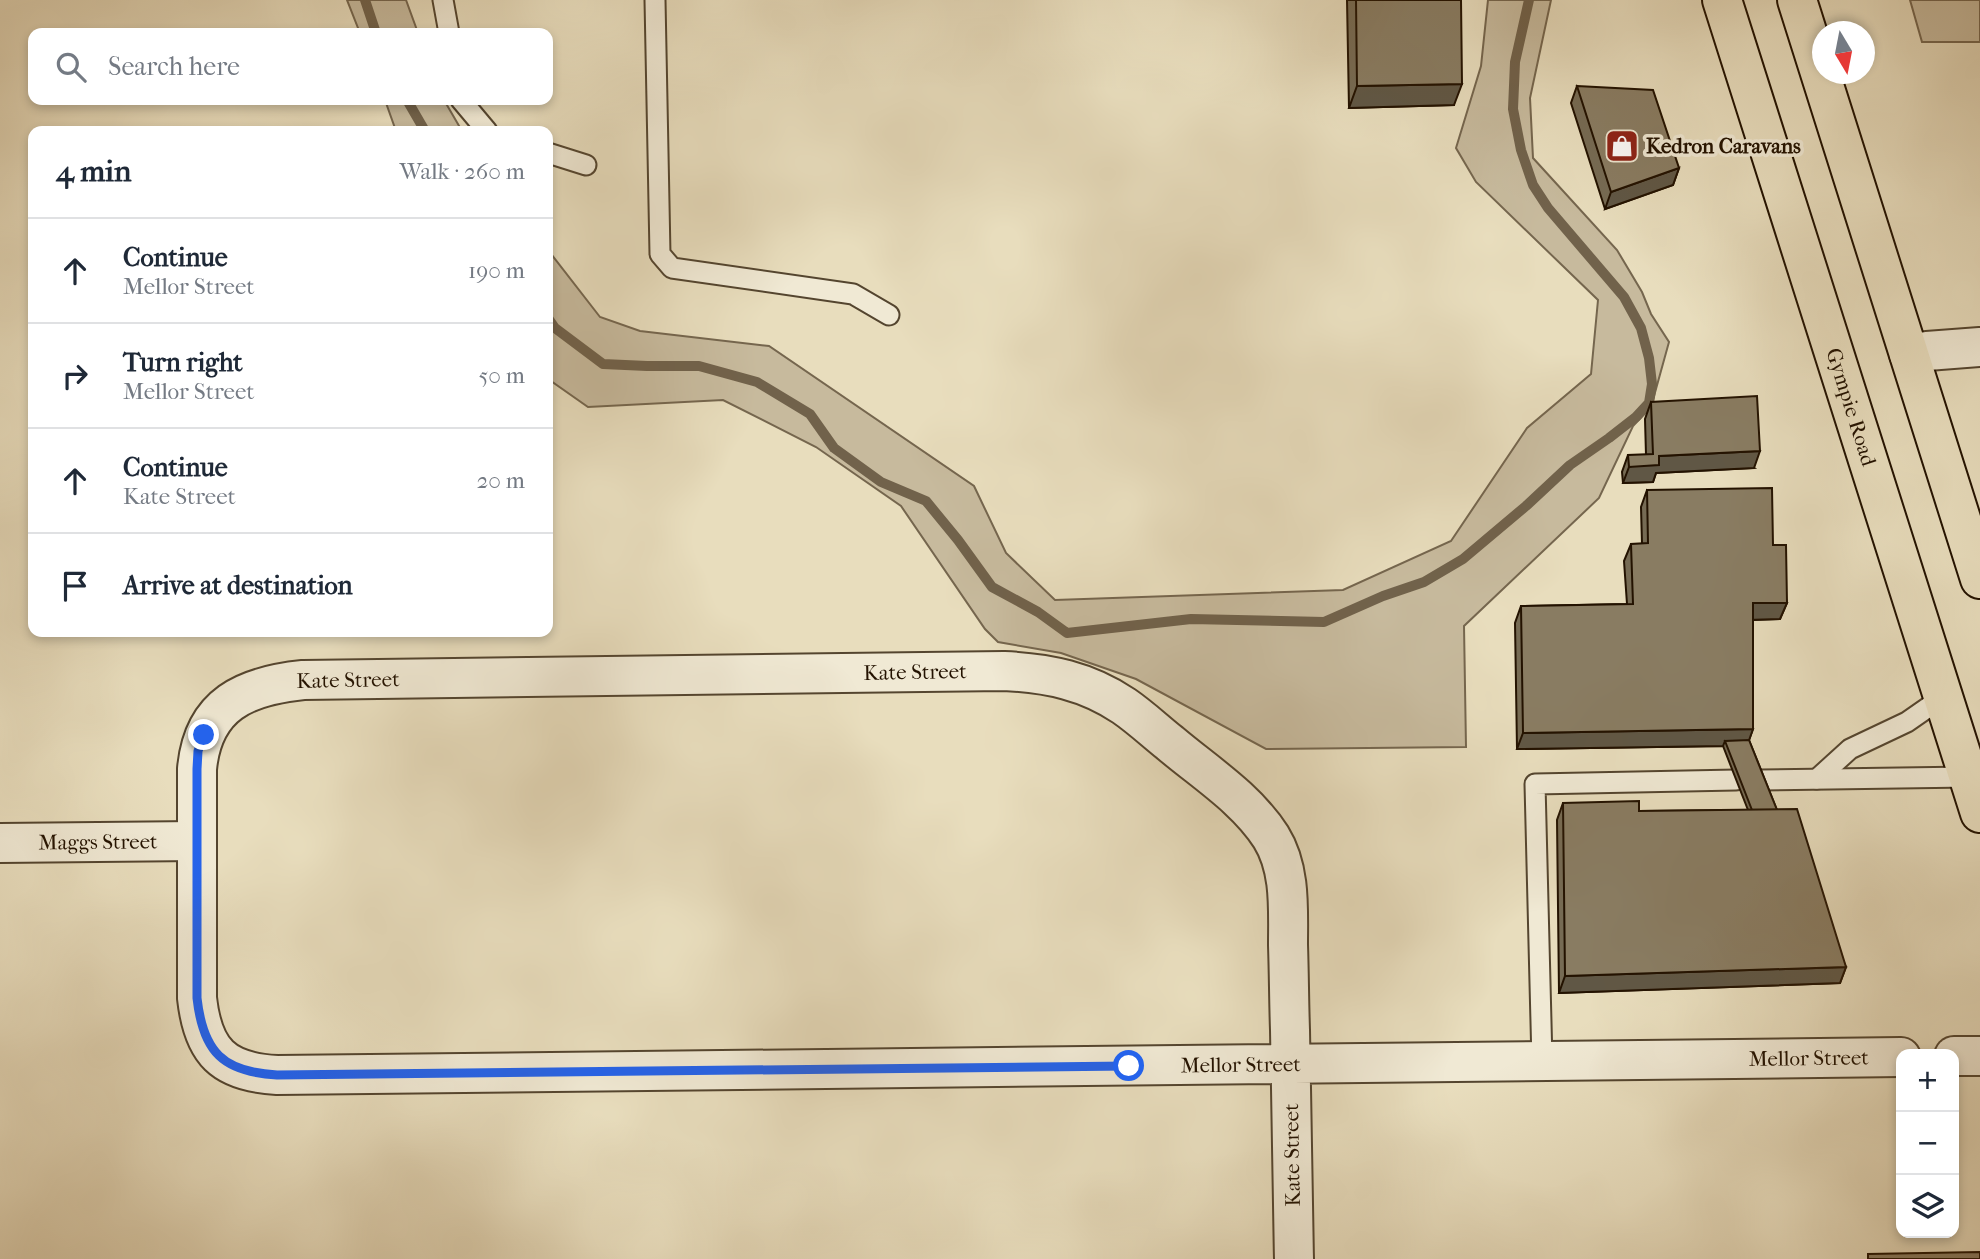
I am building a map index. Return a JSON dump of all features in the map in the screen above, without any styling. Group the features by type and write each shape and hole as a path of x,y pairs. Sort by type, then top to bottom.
{"highway":[{"name":"Gympie Road","path":"1722,0 1974,795"},
{"path":"1797,0 1980,579"}],"street":[{"path":"1909,354 1980,347"},
{"name":"Kate Street","path":"195,841 198,751 204,735 212,721 240,695 261,686 281,682 1004,671 1032,672 1079,682 1125,707 1241,801 1271,838 1281,858 1286,877 1294,1259"},
{"name":"Mellor Street","path":"195,841 199,1020 207,1041 221,1059 238,1069 256,1074 1896,1057"},
{"name":"Maggs Street","path":"0,843 195,841"},
{"path":"1959,1056 1980,1056"}],"lane":[{"path":"443,0 448,28"},
{"path":"655,0 660,254 672,268 853,294 889,315"},
{"path":"465,105 483,126"},
{"path":"553,155 586,165"},
{"path":"1817,779 1850,750 1907,722 1943,697"},
{"path":"1761,780 1817,779 1974,795"},
{"path":"1542,1062 1535,784 1736,780"}],"shaded area":[{"path":"347,0 406,0 416,28 358,28"},
{"path":"1488,0 1551,0 1530,98 1533,158 1617,250 1669,342 1651,407 1633,426 1599,498 1464,626 1466,747 1266,749 1136,679 1061,653 998,642 985,629 901,506 816,447 723,400 588,407 553,382 553,256 600,317 640,331 769,346 974,486 1006,553 1055,600 1343,590 1451,541 1527,428 1591,374 1598,300 1476,182 1456,148 1481,66"},
{"path":"1910,0 1980,0 1980,42 1922,42"},
{"path":"387,105 447,105 459,126 394,126"}],"building":[{"path":"1356,0 1461,0 1462,84 1357,86"},
{"name":"Kedron Caravans","path":"1577,86 1653,90 1679,168 1611,192"},
{"path":"1757,396 1760,451 1659,456 1659,465 1629,467 1628,455 1653,454 1651,402"},
{"path":"1772,488 1773,545 1786,545 1787,603 1753,603 1753,729 1523,733 1521,606 1633,604 1631,544 1648,543 1647,490"},
{"path":"1749,740 1777,810 1752,810 1725,741"},
{"path":"1639,801 1639,811 1797,809 1846,967 1565,976 1563,803"},
{"path":"1980,1252 1980,1259 1868,1259 1868,1254"}],"waterway":[{"path":"365,0 374,28"},
{"path":"553,325 603,364 699,366 757,382 810,414 834,448 881,482 926,501 992,587 1038,612 1067,633 1191,619 1324,622 1383,596 1424,582 1463,559 1570,465 1636,417 1649,403 1652,384 1641,328 1624,297 1548,208 1533,185 1521,150 1513,109 1515,62 1529,0"},
{"path":"410,105 422,126"}],"place":[{"name":"Kedron Caravans","path":"1622,146"}],"route":[{"path":"204,735 198,751 195,841 199,1020 207,1041 221,1059 238,1069 256,1074 277,1075 1129,1066"}]}
